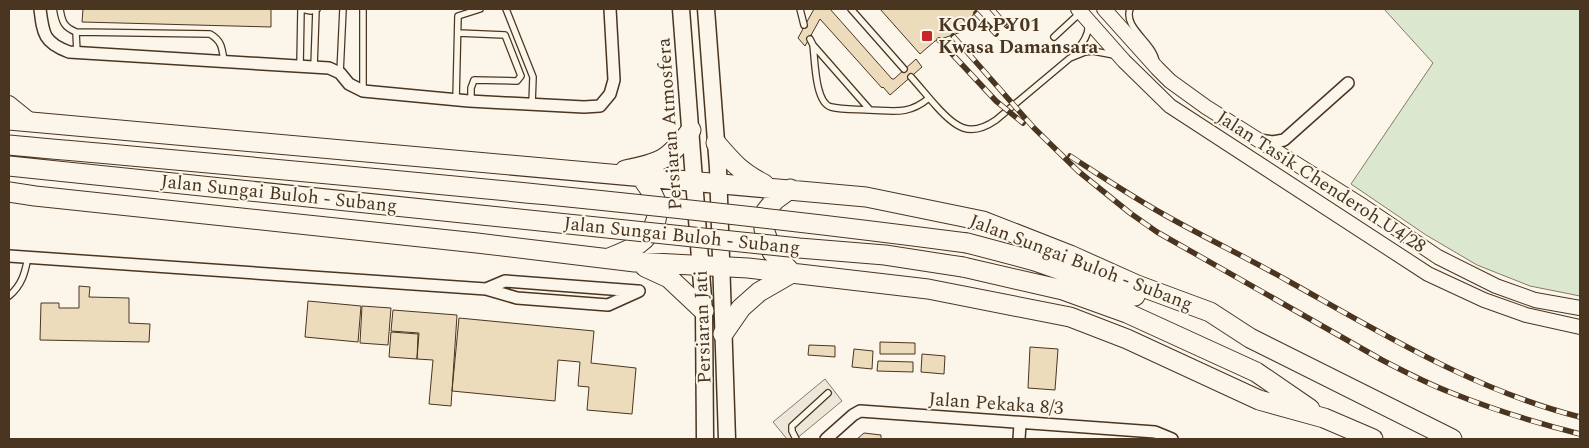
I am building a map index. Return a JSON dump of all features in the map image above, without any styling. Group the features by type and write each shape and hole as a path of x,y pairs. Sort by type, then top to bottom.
{"highway":[{"name":"Jalan Sungai Buloh - Subang","path":"9,120 30,120 866,197 982,221 1070,255 1137,285 1210,312 1250,338"},
{"path":"607,174 661,161 677,148 690,130"},
{"path":"716,143 746,175 771,188"},
{"name":"Jalan Sungai Buloh - Subang","path":"9,145 444,184 967,243 1035,261 1225,327 1452,439"},
{"name":"Jalan Sungai Buloh - Subang","path":"9,166 799,248 885,255 963,267 1063,290 1127,313 1256,372 1324,418"},
{"path":"607,259 628,251 645,240 653,229 658,213 654,198 641,177"},
{"path":"723,334 740,308 758,292 792,273 772,252 764,229 766,211 775,200 790,190"},
{"name":"Jalan Sungai Buloh - Subang","path":"9,192 635,262 792,273 928,289 1070,318 1127,340 1259,400 1324,418 1372,439"},
{"name":"Jalan Sungai Buloh - Subang","path":"635,262 669,278 704,311"}],"main road":[{"name":"Persiaran Atmosfera","path":"681,9 701,266"},
{"path":"706,9 718,183"},
{"name":"Persiaran Jati","path":"718,183 727,439"},
{"name":"Persiaran Jati","path":"701,266 704,311 705,439"}],"street":[{"path":"40,9 42,29 47,39 55,47 70,52 329,68 340,73 348,84 363,91 456,100 584,107 600,106 610,94 614,80 610,9"},
{"name":"Jalan Tasik Chenderoh U4/28","path":"1104,9 1170,81 1206,107 1363,206 1438,258 1496,286 1535,300 1580,308"},
{"name":"Jalan Tasik Chenderoh U4/28","path":"1082,13 1124,61 1170,106 1428,274 1484,300 1518,312 1580,327"},
{"path":"1257,139 1273,142 1284,140 1348,83"},
{"path":"9,104 30,120"},
{"path":"1284,140 1293,162"},
{"path":"9,256 486,289 517,298 608,305 638,291 505,282 486,289"},
{"name":"Jalan Pekaka 8/3","path":"826,439 860,411 1020,424 1155,432 1172,439"},
{"path":"1019,439 1020,424"}],"lane":[{"path":"60,9 62,21 67,28 76,32 210,34 222,43 224,61"},
{"path":"300,66 301,9 311,11 316,9 314,67"},
{"path":"340,73 343,9"},
{"path":"363,9 363,91"},
{"path":"456,100 458,16 480,9"},
{"path":"506,9 533,78 532,104"},
{"path":"800,9 804,25"},
{"path":"851,9 904,69"},
{"path":"1130,9 1128,11 1129,18 1133,27 1154,52 1157,68"},
{"path":"911,77 954,125 968,130 980,129 996,120 1070,58 1088,32 1082,13 1054,37"},
{"path":"76,32 78,53"},
{"path":"458,33 504,35 521,76 517,81 474,80 471,88 471,101"},
{"path":"810,39 813,46 820,95 824,103 832,107 908,111 929,98"},
{"path":"813,46 870,110"},
{"path":"1070,58 1093,51 1110,53 1124,61"},
{"path":"9,296 23,280 28,257"},
{"path":"796,439 792,426 828,393"}],"green space":[{"path":"1384,9 1580,9 1580,296 1530,286 1477,265 1426,235 1351,184 1433,63"}],"shaded area":[{"path":"825,379 842,401 796,439 787,439 773,422"}],"building":[{"path":"83,9 271,9 271,27 82,22"},
{"path":"814,9 830,9 892,79 916,59 922,67 890,95 820,19 805,46 798,38"},
{"name":"KG04 PY01 Kwasa Damansara","path":"880,9 976,9 964,31 935,41 920,54"},
{"path":"79,286 90,287 89,297 129,298 129,323 150,324 149,342 40,340 41,303 59,303 59,308 79,308"},
{"path":"308,301 361,306 358,342 305,337"},
{"path":"362,306 391,308 388,345 360,343"},
{"path":"393,310 457,315 451,406 429,404 433,360 417,359 419,333 391,331"},
{"path":"459,318 594,331 591,363 636,368 632,414 587,410 589,387 578,386 580,362 558,360 555,401 452,391"},
{"path":"391,332 418,334 417,359 389,357"},
{"path":"880,342 915,343 915,354 880,354"},
{"path":"809,345 835,346 835,357 808,355"},
{"path":"1030,347 1058,349 1055,390 1028,388"},
{"path":"854,349 873,351 872,369 852,367"},
{"path":"922,354 945,356 944,374 921,372"},
{"path":"878,361 913,362 913,372 877,371"},
{"path":"864,433 881,435 881,439 857,439"}],"railway":[{"path":"992,9 1007,26"},
{"path":"976,13 996,34"},
{"path":"953,36 1034,128 1078,171 1157,232 1417,378 1500,411 1580,434"},
{"path":"939,40 996,101 1023,123"},
{"path":"1070,156 1163,214 1274,273 1395,341 1467,377 1541,406 1580,417"}],"place":[{"name":"KG04 PY01 Kwasa Damansara","path":"927,36"}]}
